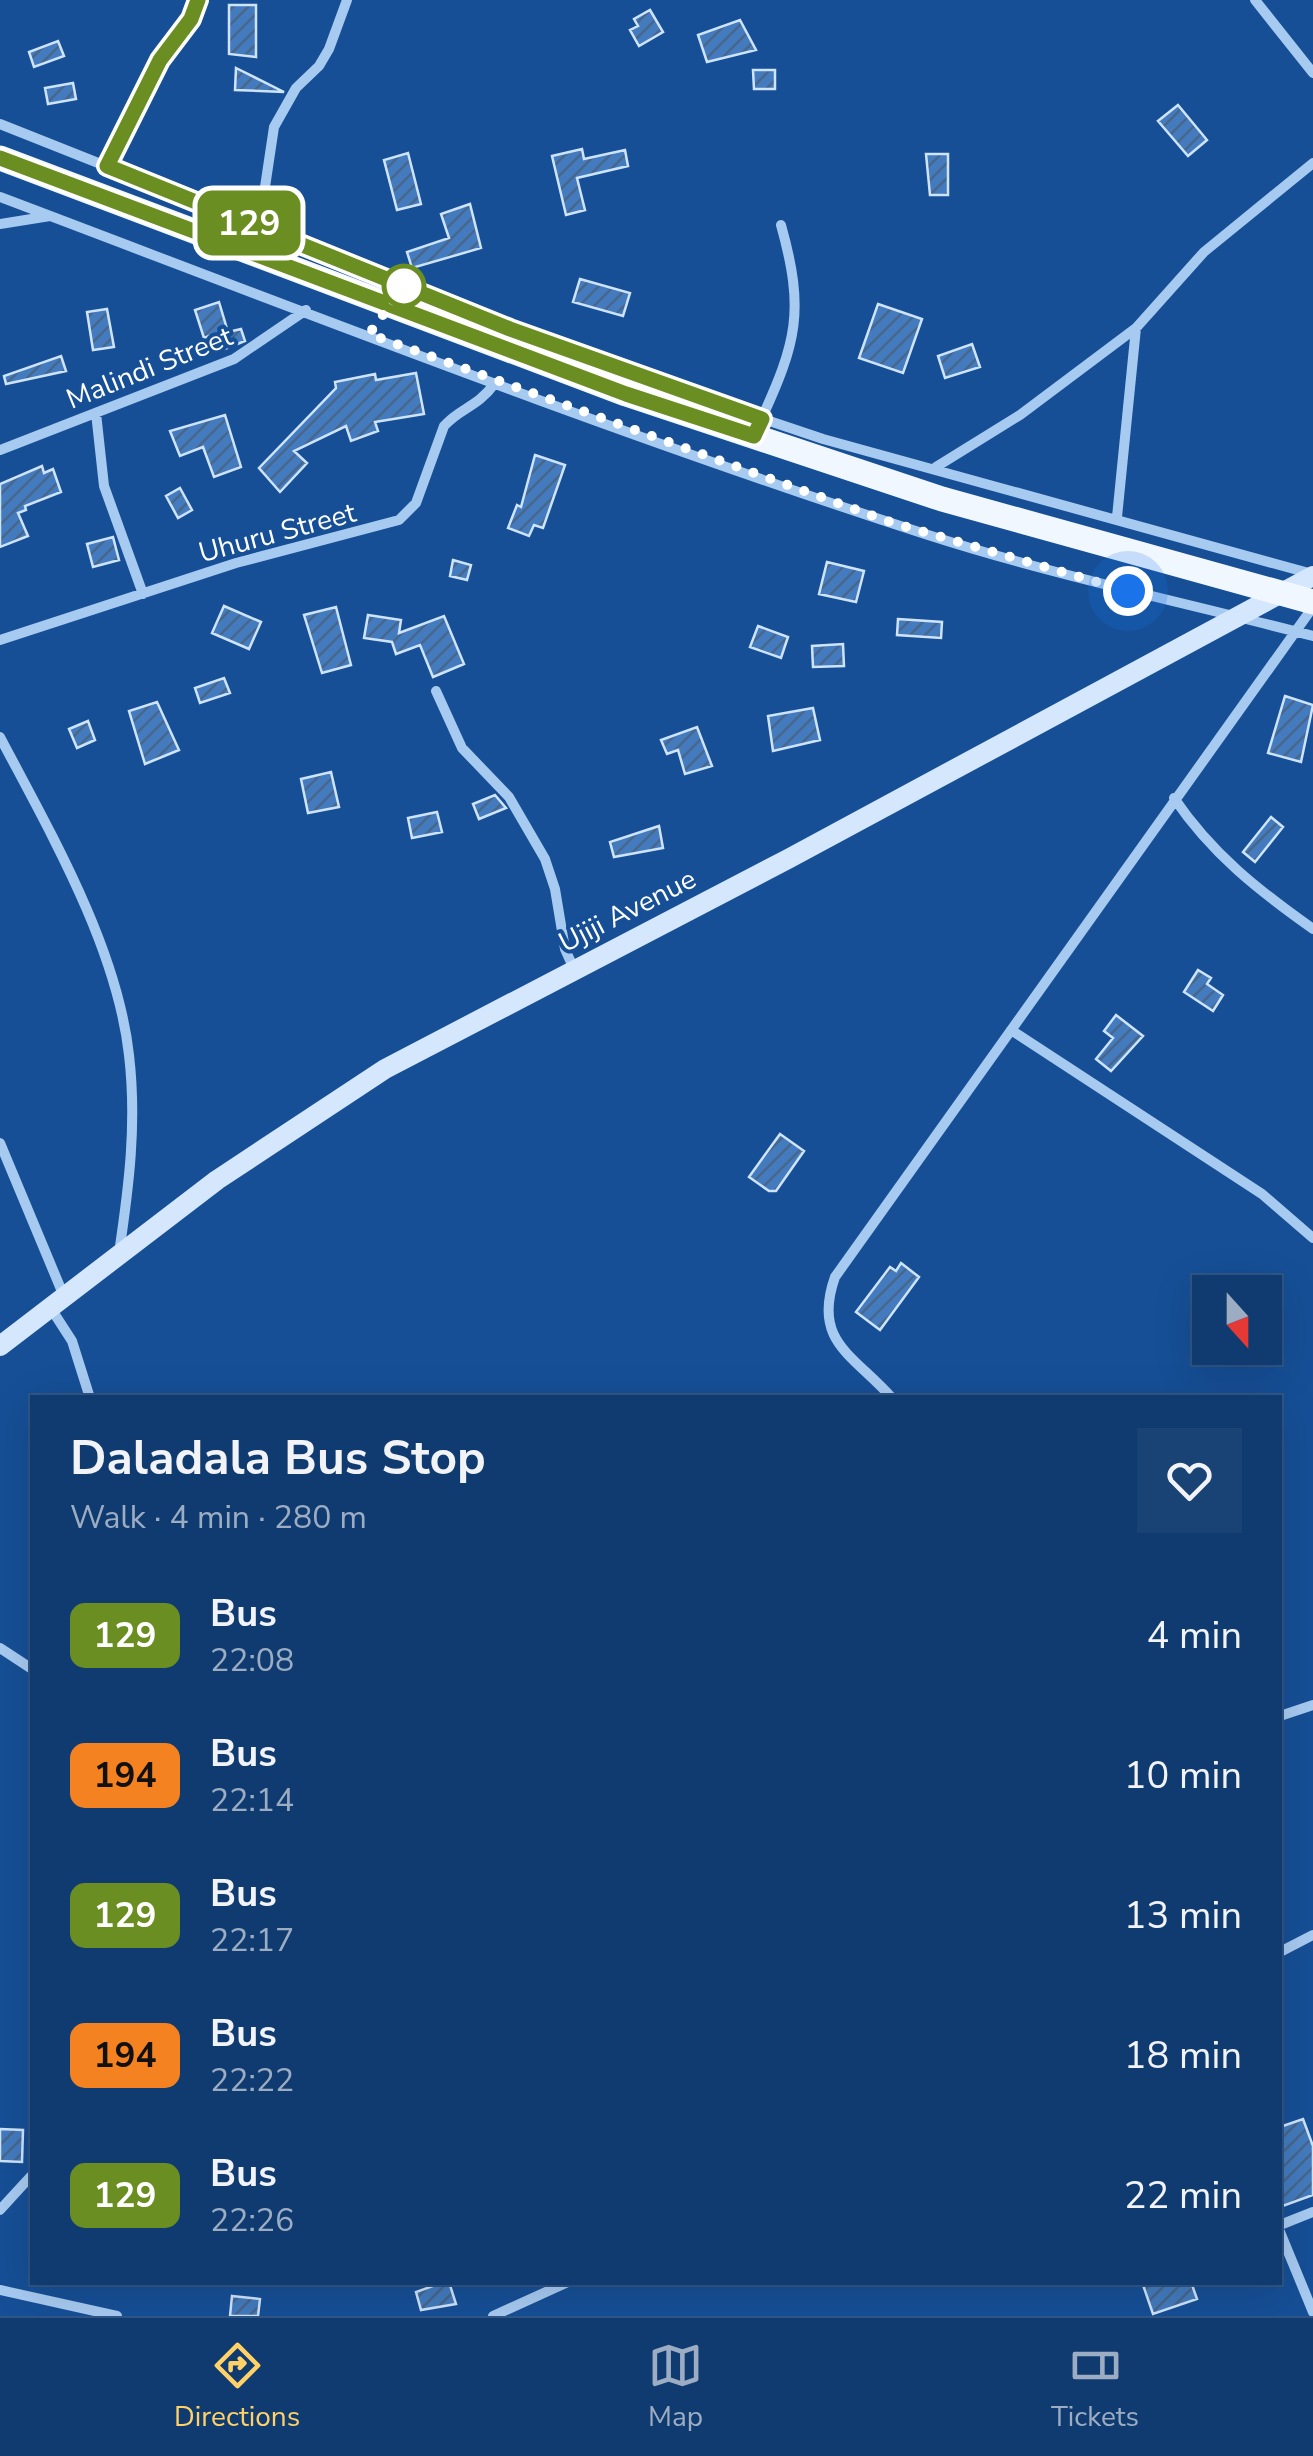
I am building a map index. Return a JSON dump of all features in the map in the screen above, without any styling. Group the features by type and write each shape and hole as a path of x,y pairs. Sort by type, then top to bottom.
{"main road":[{"path":"0,158 626,394 758,428 942,499 1313,604"},
{"name":"Ujiji Avenue","path":"0,1346 56,1300 296,1124 385,1069 574,967 788,859 1313,575"}],"street":[{"path":"107,166 160,60 191,19 198,0"},
{"path":"258,227 274,127 296,88 324,58 348,0"},
{"path":"1255,0 1313,73"},
{"path":"0,124 758,428 936,468 1036,500 1117,517 1313,575"},
{"path":"936,468 1020,415 1136,328 1204,252 1313,163"},
{"path":"0,197 495,382 926,534 1054,573 1313,636"},
{"path":"0,224 51,216"},
{"path":"758,428 790,350 798,313 794,270 780,225"},
{"name":"Malindi Street","path":"0,450 234,359 306,310"},
{"path":"1117,517 1136,328"},
{"name":"Uhuru Street","path":"0,640 236,562 322,538 376,530 399,520 416,504 444,426 452,417 481,403 495,382"},
{"path":"96,413 104,486 143,594"},
{"path":"889,1395 832,1336 829,1295 845,1260 1313,604"},
{"path":"436,692 462,748 509,797 544,859 574,967"},
{"path":"0,737 74,886 120,1005 129,1052 133,1146 119,1254"},
{"path":"1174,798 1199,834 1241,878 1313,929"},
{"path":"1011,1030 1262,1194 1313,1238"},
{"path":"0,1143 89,1395"},
{"path":"0,1648 30,1668"},
{"path":"1282,1715 1313,1705"},
{"path":"1282,1951 1313,1936"},
{"path":"0,2210 30,2177"},
{"path":"1282,2224 1313,2212"},
{"path":"1282,2237 1313,2312"},
{"path":"492,2316 561,2285"},
{"path":"0,2290 117,2316"}],"building":[{"path":"229,5 256,5 256,57 229,54"},
{"path":"650,10 663,32 639,46 630,30 638,26 634,19"},
{"path":"740,20 756,50 707,62 698,35"},
{"path":"58,41 64,56 34,67 29,52"},
{"path":"236,68 284,92 235,90"},
{"path":"753,70 775,70 775,89 754,89"},
{"path":"73,83 76,99 48,104 45,88"},
{"path":"1178,105 1207,140 1188,156 1158,121"},
{"path":"582,149 584,159 625,150 628,166 577,178 585,210 566,215 552,156"},
{"path":"408,153 421,204 397,210 384,160"},
{"path":"926,154 948,154 948,195 930,195"},
{"path":"470,204 481,248 412,268 407,252 449,238 441,214"},
{"path":"580,279 630,293 623,316 573,302"},
{"path":"219,302 228,332 241,329 245,341 217,352 212,335 204,338 195,310"},
{"path":"878,304 922,319 903,373 859,358"},
{"path":"107,309 114,347 93,350 87,312"},
{"path":"972,344 980,367 945,378 938,356"},
{"path":"61,356 66,371 6,384 4,376"},
{"path":"416,373 424,414 375,422 378,431 351,441 346,426 294,451 307,463 280,492 259,468 336,388 335,382 375,374 376,380"},
{"path":"225,415 241,467 214,477 203,447 180,456 170,431"},
{"path":"535,455 565,465 543,528 534,525 529,536 508,528 517,505 521,507"},
{"path":"42,466 44,473 53,469 61,492 25,506 26,510 18,513 28,536 0,547 0,484"},
{"path":"180,488 192,510 178,518 166,496"},
{"path":"113,537 119,560 93,567 87,544"},
{"path":"453,560 471,565 467,580 450,576"},
{"path":"827,562 864,571 856,602 819,594"},
{"path":"224,606 261,622 249,649 212,633"},
{"path":"336,607 351,665 322,673 304,615"},
{"path":"368,615 401,620 399,633 444,616 464,664 433,677 420,645 396,654 392,642 364,638"},
{"path":"898,619 942,622 941,638 897,635"},
{"path":"758,626 788,637 781,658 750,647"},
{"path":"843,644 844,666 813,667 812,646"},
{"path":"224,678 230,693 200,703 195,688"},
{"path":"1285,696 1313,705 1301,762 1268,753"},
{"path":"157,702 179,750 145,764 129,711"},
{"path":"813,708 820,740 773,751 768,716"},
{"path":"88,721 95,740 77,748 69,729"},
{"path":"697,727 712,766 685,774 678,750 667,754 661,740"},
{"path":"331,772 339,807 308,813 301,779"},
{"path":"495,795 506,808 479,819 473,804"},
{"path":"437,812 442,832 412,838 408,818"},
{"path":"1271,817 1283,827 1255,862 1243,852"},
{"path":"659,826 663,848 614,857 610,842"},
{"path":"1198,970 1211,978 1207,984 1223,995 1213,1011 1184,992"},
{"path":"1116,1015 1143,1036 1111,1071 1096,1059 1113,1038 1104,1031"},
{"path":"780,1134 804,1151 776,1191 769,1191 749,1177"},
{"path":"901,1263 919,1277 880,1330 856,1312 890,1267 896,1271"},
{"path":"1303,2119 1313,2146 1313,2195 1282,2206 1282,2126"},
{"path":"0,2129 23,2130 22,2162 0,2161"},
{"path":"450,2285 456,2304 421,2310 416,2292"},
{"path":"1143,2285 1192,2285 1197,2299 1153,2314"},
{"path":"232,2296 260,2299 258,2316 230,2316"}],"bus line":[{"name":"129","path":"0,158 270,256 626,394 754,436 762,419 510,329 107,166 160,60 191,19 198,0"}],"route":[{"path":"404,286 369,334 893,523 1054,573 1128,591"}]}
